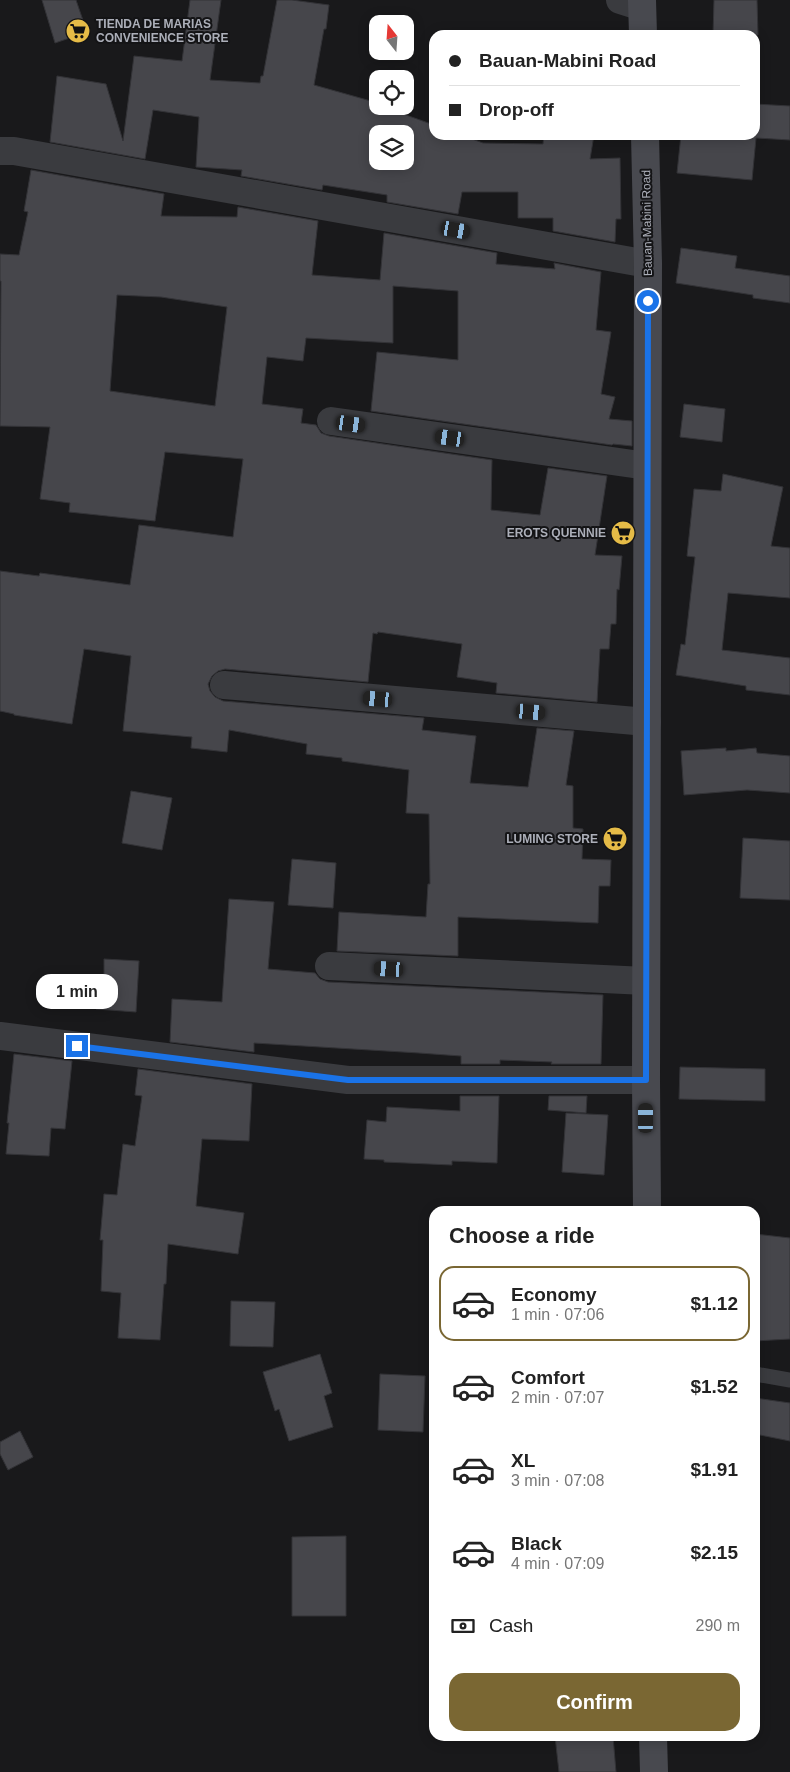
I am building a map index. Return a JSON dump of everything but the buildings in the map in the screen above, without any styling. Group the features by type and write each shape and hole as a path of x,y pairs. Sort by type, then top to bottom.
{"main road":[{"path":"635,2 642,30"},
{"name":"Bauan-Mabini Road","path":"645,140 648,264 647,1206"},
{"path":"653,1741 654,1772"}],"street":[{"path":"0,151 14,151 648,264"},
{"path":"331,421 647,466"},
{"path":"224,685 647,722"},
{"path":"329,966 646,981"},
{"path":"0,1036 348,1080 646,1080"}],"lane":[{"path":"760,1375 790,1380"}],"place":[{"name":"TIENDA DE MARIAS CONVENIENCE STORE","path":"78,31"},
{"name":"EROTS QUENNIE","path":"623,533"},
{"name":"LUMING STORE","path":"615,839"}],"route":[{"path":"77,1046 348,1080 646,1080 648,301"}]}
